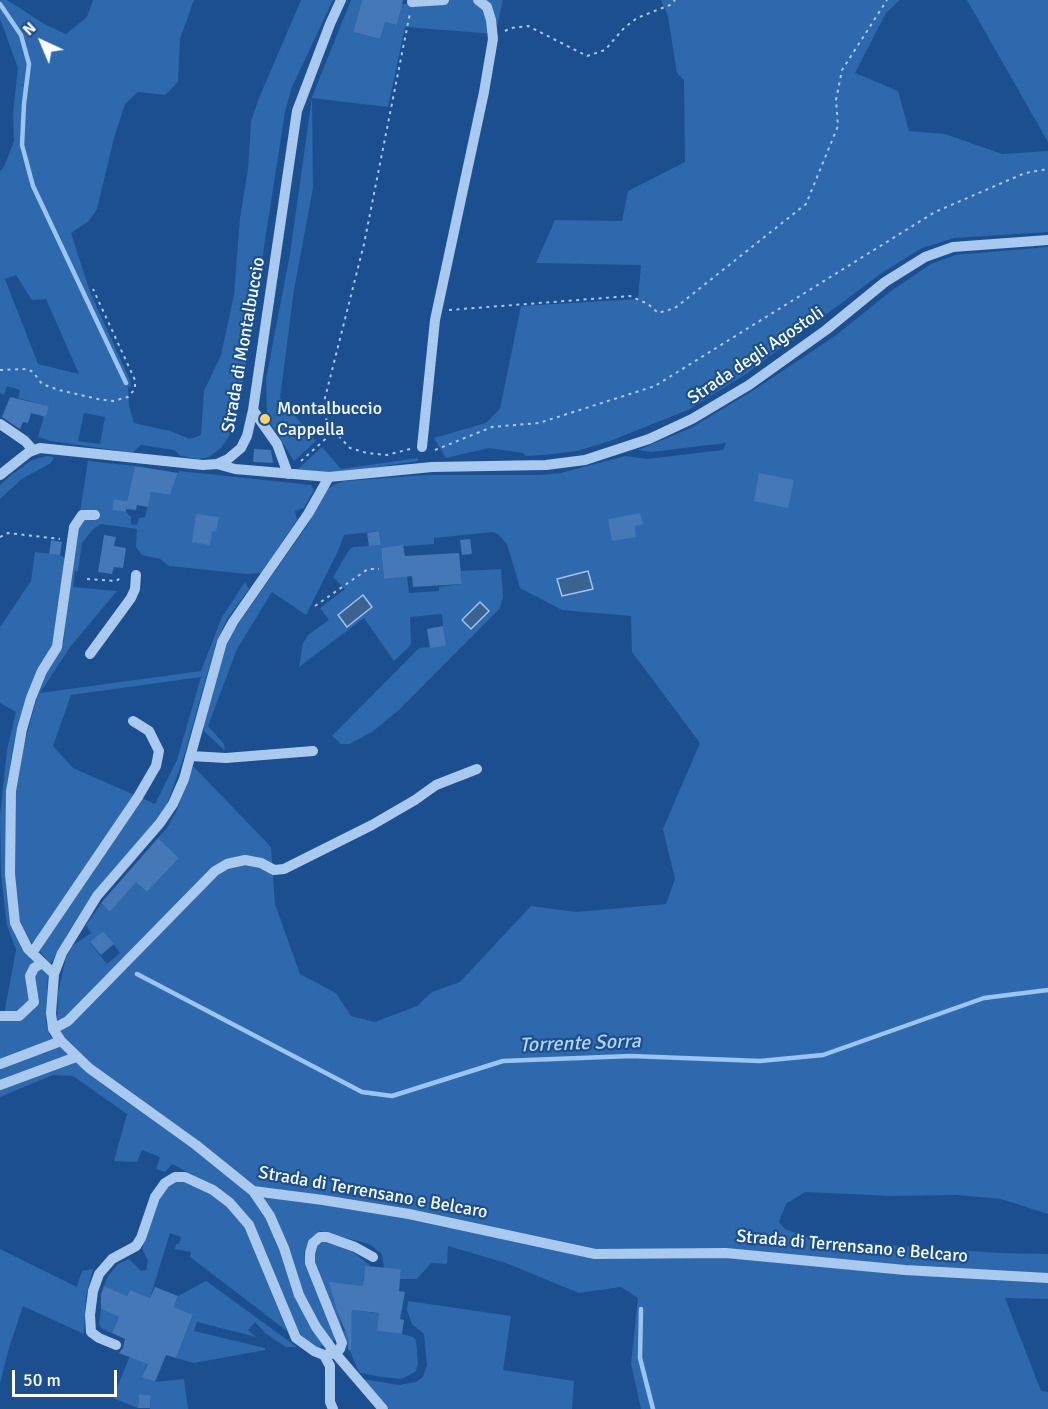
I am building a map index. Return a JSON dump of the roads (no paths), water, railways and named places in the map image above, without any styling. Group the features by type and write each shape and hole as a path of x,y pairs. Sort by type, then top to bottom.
{"street":[{"name":"Strada di Montalbuccio","path":"217,464 233,457 245,441 253,410 297,111 341,0"},
{"path":"412,2 444,0"},
{"path":"422,447 437,311 493,39 487,8 478,0"},
{"name":"Strada degli Agostoli","path":"217,464 235,469 292,470 329,477 432,467 556,465 594,458 667,431 748,385 826,330 885,282 925,257 953,247 1048,240"},
{"path":"253,410 292,470"},
{"path":"0,424 25,441 33,450"},
{"path":"0,475 33,450 50,448 195,465 217,464"},
{"path":"329,477 301,524 233,622 222,642 184,779 173,804 160,823 97,896 62,953 54,974 51,1012 53,1029 68,1021 215,872 227,864 245,860 261,863 274,870 284,869 372,825 436,785 477,769"},
{"path":"54,974 32,953 20,936 15,923 12,905 11,791 22,729 31,698 42,671 57,647 74,527 79,517 84,514 95,515"},
{"path":"90,654 131,598 135,589 132,575"},
{"path":"32,953 138,797 156,766 159,751 149,731 133,721"},
{"path":"190,756 226,758 313,751"},
{"path":"0,1016 19,1016 34,1002 30,975 34,968 42,963"},
{"name":"Strada di Terrensano e Belcaro","path":"53,1029 61,1041 88,1068 196,1146 253,1191 409,1214 595,1254 726,1253 905,1270 1048,1278"},
{"path":"0,1064 61,1041"},
{"path":"0,1085 76,1057"},
{"path":"116,1346 91,1332 90,1315 93,1291 99,1274 112,1259 136,1246 155,1197 165,1184 175,1177 185,1177 213,1190 230,1203 249,1226 296,1338 314,1351 329,1354 340,1349 342,1343 310,1263 313,1243 320,1237 327,1237 347,1243 373,1257"},
{"path":"253,1191 270,1216 284,1248 299,1295 329,1354 383,1409"},
{"path":"329,1354 330,1402 333,1409"}],"waterway":[{"path":"0,4 21,35 29,64 22,145 33,186 126,383"},
{"name":"Torrente Sorra","path":"137,974 362,1092 392,1096 503,1061 631,1056 760,1061 823,1055 984,998 1048,990"},
{"path":"641,1309 640,1358 653,1409"}],"place":[{"name":"Montalbuccio Cappella","path":"265,419"}]}
